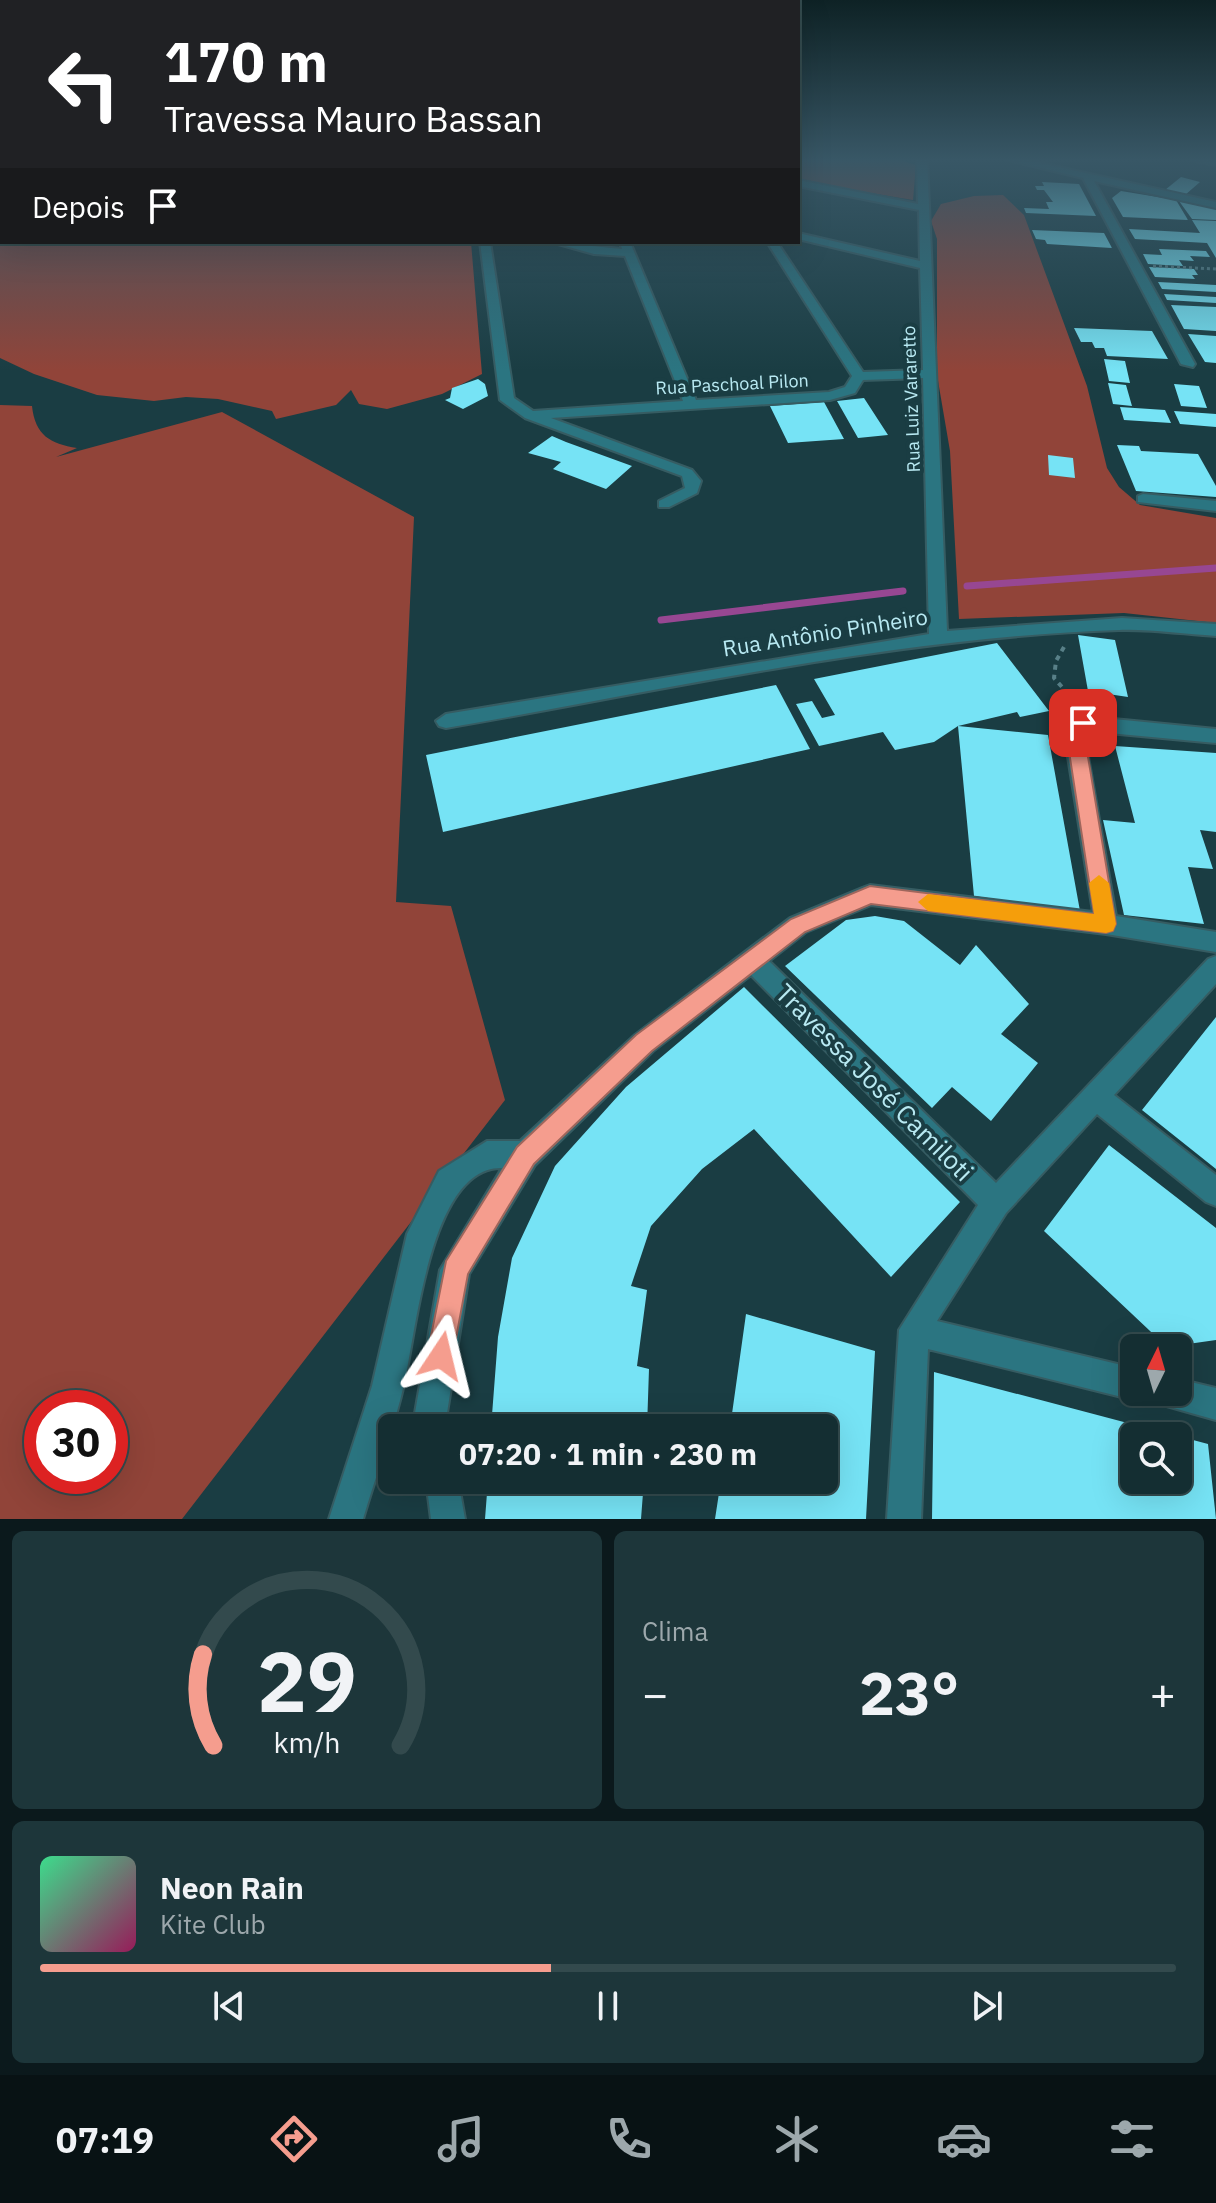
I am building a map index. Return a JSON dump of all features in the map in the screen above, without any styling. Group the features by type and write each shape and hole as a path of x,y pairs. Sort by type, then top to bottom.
{"street":[{"name":"Rua Luiz Vararetto","path":"924,229 938,638"},
{"path":"1114,229 1188,364"},
{"path":"800,236 925,266"},
{"path":"485,244 507,400 530,415 687,473 693,481 692,490 664,504"},
{"path":"564,244 594,251 627,248 691,404"},
{"path":"773,244 859,376 928,374"},
{"name":"Rua Paschoal Pilon","path":"530,415 830,396 850,390 859,376"},
{"path":"1143,499 1216,506"},
{"name":"Rua Antônio Pinheiro","path":"446,721 938,638 1076,625 1216,630"},
{"path":"1106,924 1074,732 1089,723 1216,736"},
{"path":"431,1414 455,1270 525,1155 644,1043 798,925 870,895 1106,924 1216,942"},
{"name":"Travessa José Camiloti","path":"753,961 996,1203"},
{"path":"904,1519 914,1330 996,1203 1216,967"},
{"path":"1094,1095 1216,1192"},
{"path":"346,1519 388,1386 417,1244 449,1181 487,1154 525,1155"},
{"path":"914,1330 1120,1381"},
{"path":"1192,1398 1216,1404"},
{"path":"444,1494 448,1519"}],"path":[{"path":"1133,265 1216,269"},
{"path":"1076,625 1056,661 1054,678 1089,723"}],"shaded area":[{"path":"934,229 1029,229 1087,386 1107,468 1119,487 1140,505 1216,518 1216,623 1124,613 959,619 950,451 937,375 937,239"},
{"path":"0,244 471,244 482,374 442,394 387,409 359,404 351,390 336,405 276,419 272,411 218,399 186,397 154,401 97,395 34,374 0,358"},
{"path":"0,405 32,406 40,431 52,441 77,448 56,457 222,412 414,517 396,902 451,906 505,1100 182,1519 0,1519"}],"building":[{"path":"1129,229 1200,233 1197,229 1216,229 1216,258 1207,243 1135,239"},
{"path":"1032,230 1104,233 1112,248 1047,244 1045,240 1036,239"},
{"path":"1159,249 1206,251 1210,257 1190,256 1194,261 1179,260 1183,266 1148,264 1143,254 1162,255"},
{"path":"1149,267 1194,269 1198,275 1192,275 1195,279 1155,277"},
{"path":"1158,282 1216,285 1216,292 1162,289"},
{"path":"1164,294 1216,297 1216,303 1167,300"},
{"path":"1171,305 1216,307 1216,331 1184,329"},
{"path":"1074,328 1152,331 1168,359 1107,356 1104,348 1095,348 1092,342 1081,342"},
{"path":"1188,334 1216,336 1216,363 1205,362"},
{"path":"1104,359 1125,361 1130,383 1109,381"},
{"path":"478,379 485,384 488,396 463,409 445,400 450,398 452,388"},
{"path":"1108,383 1126,385 1132,406 1113,404"},
{"path":"1174,384 1199,386 1207,408 1181,406"},
{"path":"864,398 888,435 858,438 837,401"},
{"path":"824,402 844,439 788,443 770,406"},
{"path":"1120,407 1165,410 1171,423 1124,420"},
{"path":"1174,411 1216,414 1216,427 1180,424"},
{"path":"552,436 632,466 606,489 553,469 561,462 528,453"},
{"path":"1117,445 1139,446 1141,451 1198,454 1216,486 1216,497 1136,491"},
{"path":"1048,455 1073,458 1075,478 1049,475"},
{"path":"1078,635 1115,640 1128,697 1088,691"},
{"path":"997,643 1049,711 1020,717 1017,712 958,726 934,742 895,750 883,732 819,746 796,704 812,701 822,718 835,715 814,679"},
{"path":"776,685 810,749 443,832 426,755"},
{"path":"958,726 1048,735 1080,911 974,896"},
{"path":"1115,746 1216,753 1216,832 1200,830 1213,869 1188,867 1204,924 1124,915 1103,820 1135,823"},
{"path":"875,916 904,921 960,965 976,945 1029,1004 1001,1034 1038,1063 991,1121 952,1087 932,1108 785,966 846,920"},
{"path":"744,987 960,1202 891,1277 754,1129 702,1169 651,1226 631,1286 647,1290 637,1366 649,1369 647,1414 492,1414 498,1337 512,1258 555,1166 626,1087"},
{"path":"1216,1017 1216,1169 1142,1110"},
{"path":"1109,1145 1216,1228 1216,1340 1192,1343 1192,1334 1153,1334 1044,1231"},
{"path":"746,1314 875,1351 866,1519 715,1519 719,1494 838,1494 838,1414 732,1414"},
{"path":"934,1372 1124,1422 1120,1422 1120,1494 1192,1494 1192,1440 1208,1444 1216,1519 932,1519"},
{"path":"487,1494 643,1494 641,1519 485,1519"}],"waterway":[{"path":"967,586 1216,568"},
{"path":"661,620 903,591"}],"slow traffic":[{"path":"928,902 1106,924 1099,883"}],"route":[{"path":"441,1356 455,1270 525,1155 644,1043 798,925 870,895 1106,924 1074,732 1083,723"}]}
